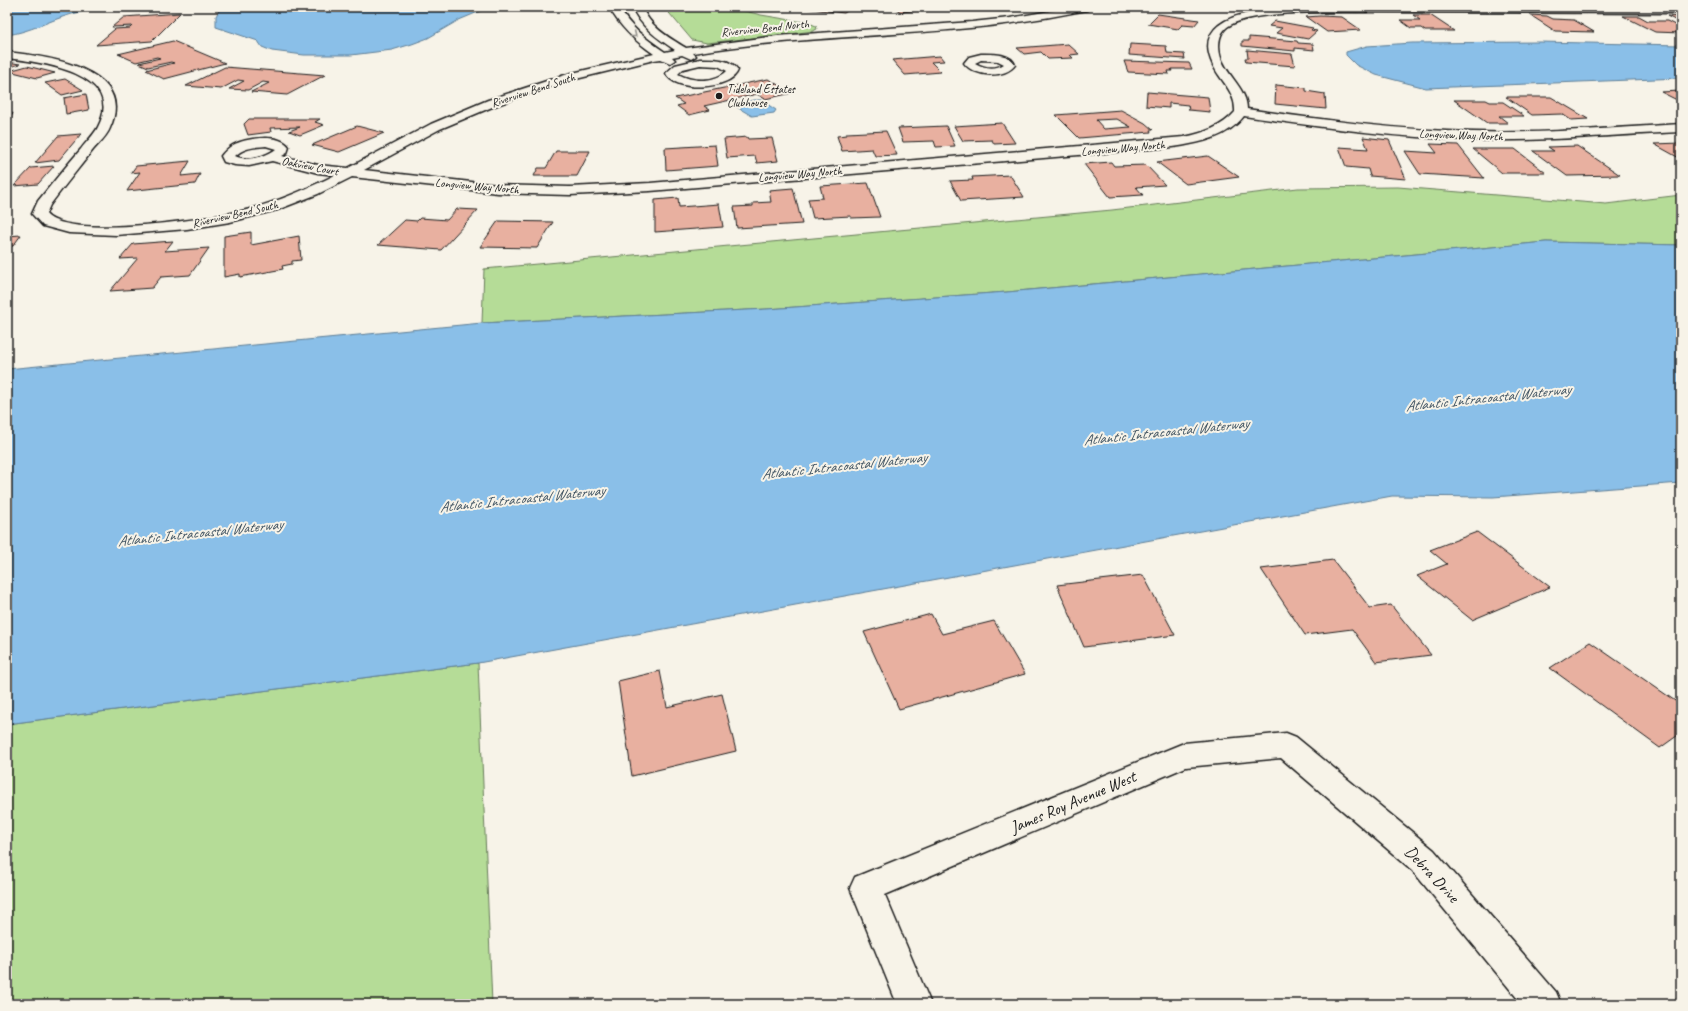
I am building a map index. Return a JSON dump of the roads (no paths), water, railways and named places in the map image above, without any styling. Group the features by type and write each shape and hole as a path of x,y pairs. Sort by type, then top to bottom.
{"street":[{"path":"614,7 617,15 629,30 662,56 679,67"},
{"path":"637,7 639,13 652,28 700,62"},
{"name":"Riverview Bend North","path":"662,56 685,51 786,38 951,27 1030,18 1087,7"},
{"path":"1241,112 1241,98 1221,72 1215,58 1214,42 1216,34 1222,26 1232,21 1250,16 1286,11 1378,9 1681,10"},
{"path":"951,27 961,37"},
{"path":"971,47 981,57"},
{"name":"Riverview Bend South","path":"7,55 46,60 76,70 98,82 106,91 108,96 109,114 104,128 41,208 40,218 49,224 67,228 107,231 169,227 208,222 250,213 283,203 313,191 350,173 413,137 476,109 568,78 662,56"},
{"path":"700,62 714,62 726,65 732,70 732,73 722,79 694,82 685,81 673,76 672,73 679,67 700,62"},
{"name":"Longview Way North","path":"350,173 511,190 570,191 632,188 1163,144 1189,140 1211,134 1231,123 1241,112 1372,130 1454,136 1524,136 1681,128"},
{"name":"Oakview Court","path":"270,158 308,168 350,173"},
{"name":"James Roy Avenue West","path":"914,1004 866,888 1184,755 1286,745"},
{"name":"Debra Drive","path":"1286,745 1423,860 1544,1004"}],"water":[{"path":"7,7 137,7 80,12 24,31 7,35"},
{"path":"221,7 490,7 459,20 428,38 392,50 351,55 304,55 272,51 262,47 258,41 216,27 216,16"},
{"path":"1540,42 1681,45 1681,78 1426,88 1376,75 1356,65 1346,55 1346,52 1367,46 1412,43"},
{"path":"761,100 776,110 774,113 752,116 735,106 737,103"},
{"name":"Atlantic Intracoastal Waterway","path":"1546,242 1681,245 1681,483 1493,497 1392,496 478,663 7,724 7,369 482,323 767,309 1007,292"}],"place":[{"name":"Tideland Estates Clubhouse","path":"719,96"}]}
